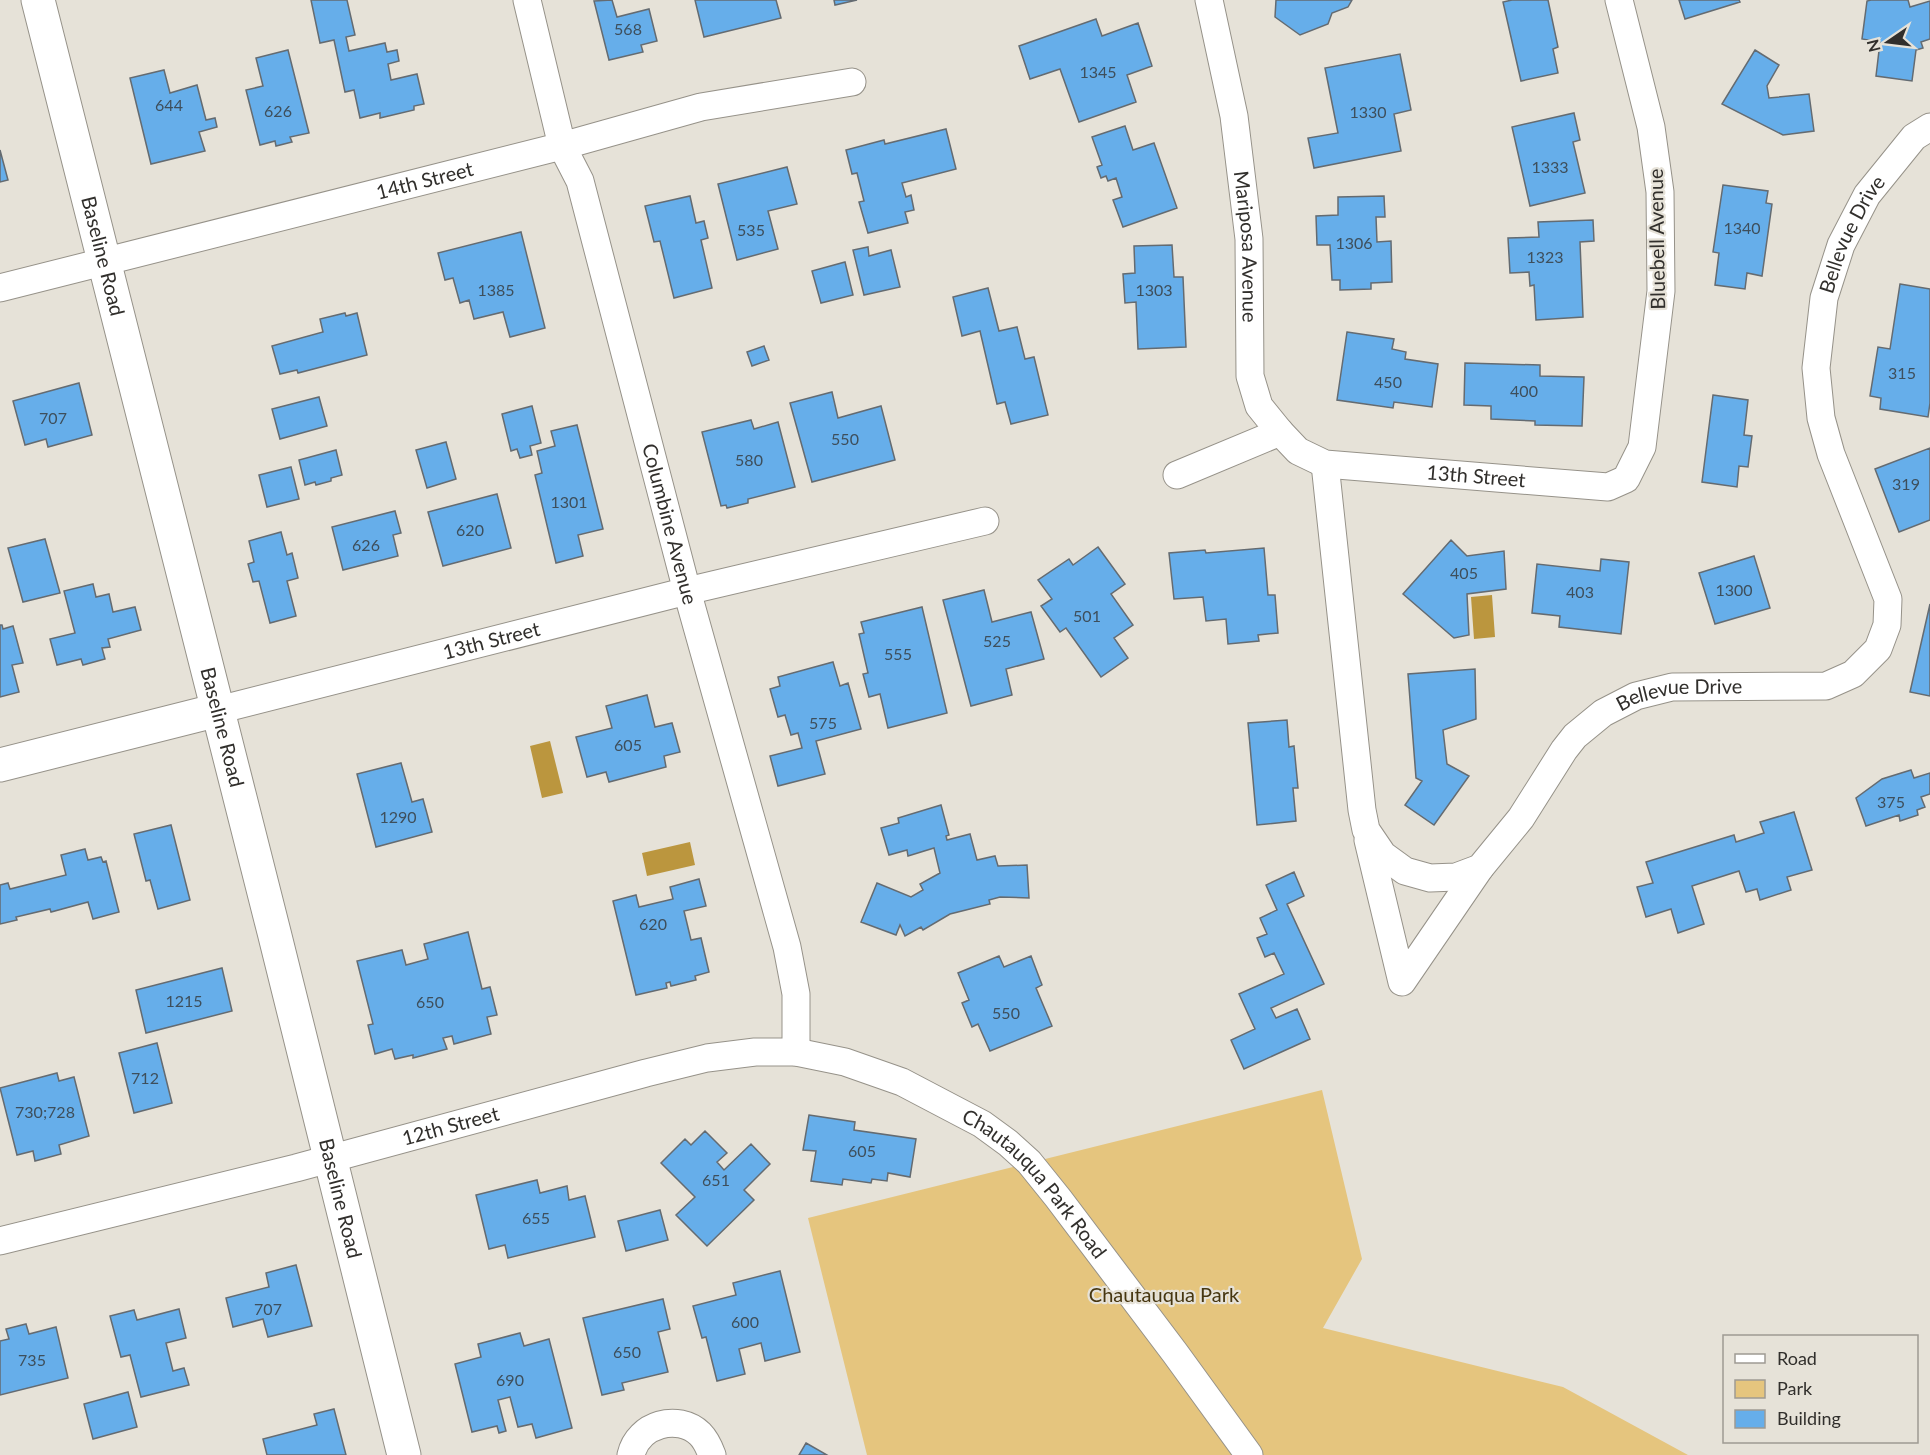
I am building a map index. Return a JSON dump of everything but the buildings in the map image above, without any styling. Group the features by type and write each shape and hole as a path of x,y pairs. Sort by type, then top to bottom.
{"street":[{"name":"Baseline Road","path":"38,0 404,1455"},
{"name":"Columbine Avenue","path":"527,0 562,146 580,181 687,591 787,947 796,994 796,1052"},
{"name":"Mariposa Avenue","path":"1209,0 1234,117 1249,239 1250,376 1259,406 1280,432 1298,451 1325,464"},
{"name":"Bluebell Avenue","path":"1618,0 1651,127 1660,192 1661,291 1642,447 1626,479"},
{"name":"14th Street","path":"0,288 562,146 701,107 852,82"},
{"name":"Bellevue Drive","path":"1366,830 1402,982 1480,868 1521,818 1564,750 1575,736 1603,713 1636,696 1672,687 1826,686 1853,674 1878,649 1887,625 1888,599 1831,454 1821,418 1816,368 1824,298 1841,244 1867,195 1914,137 1930,127"},
{"path":"1177,475 1280,432"},
{"path":"1325,464 1366,830 1383,855 1405,871 1430,878 1447,878 1480,868"},
{"name":"13th Street","path":"1325,464 1608,487 1626,479"},
{"name":"13th Street","path":"0,765 687,591 984,521"},
{"name":"12th Street","path":"0,1241 330,1159 707,1058 756,1052 796,1052 845,1062 902,1082"},
{"name":"Chautauqua Park Road","path":"902,1082 982,1124 1029,1162 1096,1246 1249,1455"},
{"path":"631,1455 639,1438 650,1429 662,1424 675,1423 688,1426 700,1434 708,1444 712,1455"}],"green space":[{"name":"Chautauqua Park","path":"1322,1090 1362,1259 1323,1328 1563,1387 1688,1455 867,1455 808,1218"}],"shaded area":[{"path":"1492,595 1495,637 1474,639 1471,597"},
{"path":"550,741 563,793 542,798 530,746"},
{"path":"690,842 695,865 647,876 642,853"}]}
